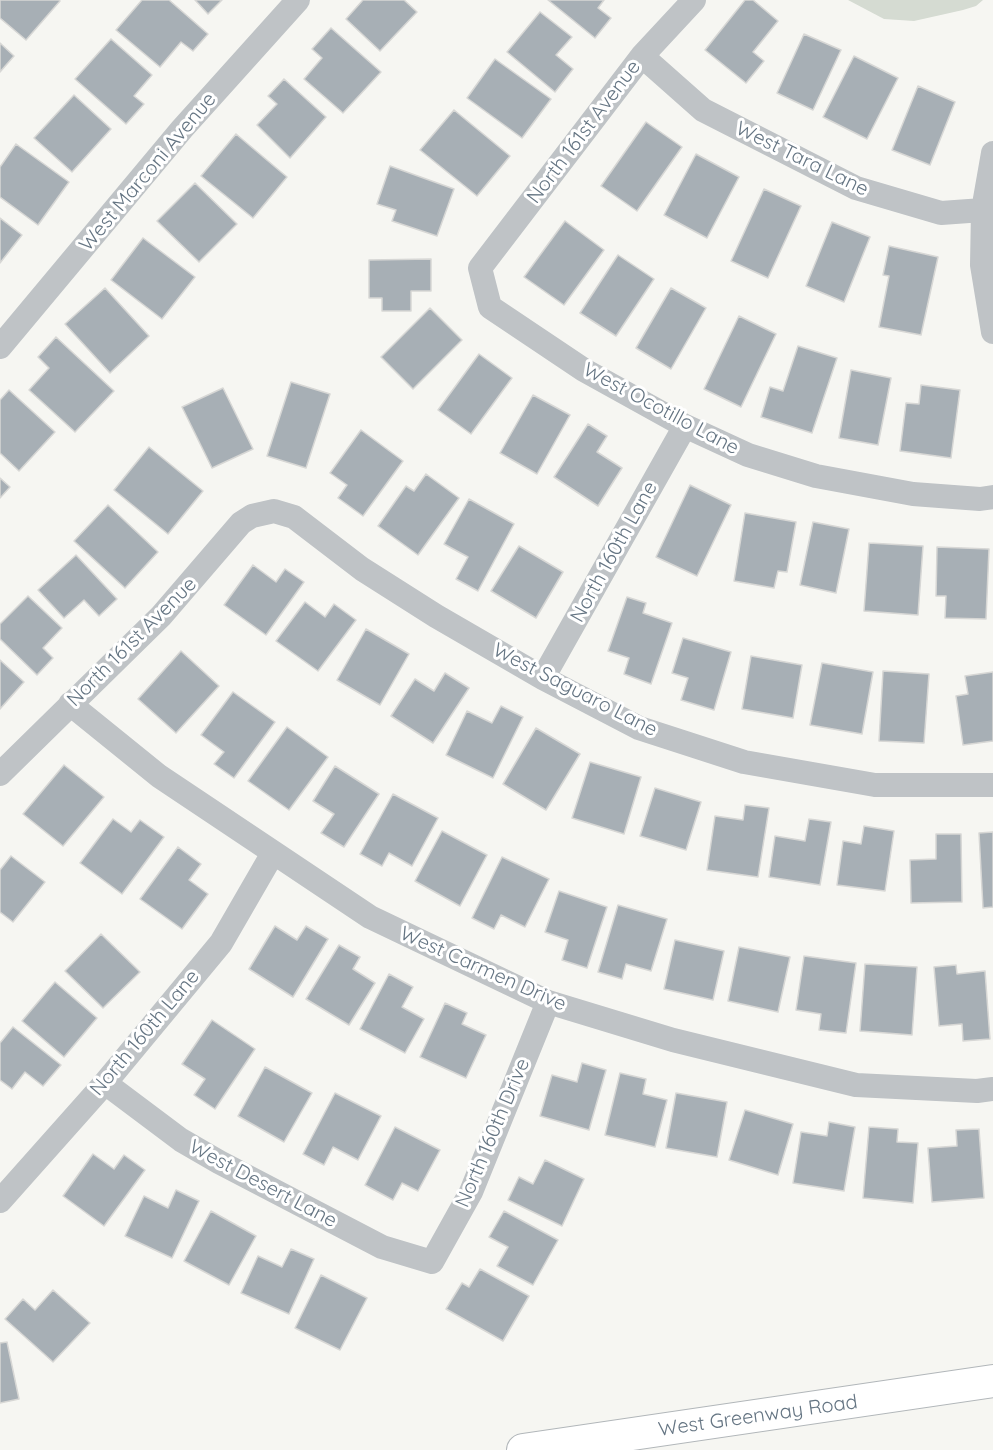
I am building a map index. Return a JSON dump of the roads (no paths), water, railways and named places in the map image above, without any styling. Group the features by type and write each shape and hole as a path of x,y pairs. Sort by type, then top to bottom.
{"main road":[{"name":"West Greenway Road","path":"524,1450 993,1381"}],"street":[{"name":"West Marconi Avenue","path":"0,347 182,129 298,0"},
{"name":"North 161st Avenue","path":"480,268 642,56 694,0"},
{"name":"West Tara Lane","path":"642,56 703,110 856,188 941,213 983,210"},
{"path":"993,153 983,210 982,265 993,332"},
{"name":"West Ocotillo Lane","path":"480,268 490,307 584,370 685,426 748,455 816,476 913,494 980,499 993,497"},
{"name":"North 160th Lane","path":"543,678 685,426"},
{"name":"North 161st Avenue","path":"0,774 161,616 241,524 263,512"},
{"name":"West Saguaro Lane","path":"263,512 284,512 294,517 386,585 543,678 639,728 744,762 874,785 993,785"},
{"name":"West Carmen Drive","path":"70,704 159,776 370,917 548,1002 674,1040 856,1085 977,1091 993,1089"},
{"name":"North 160th Lane","path":"0,1201 105,1083 221,943 273,853"},
{"name":"North 160th Drive","path":"432,1262 471,1192 548,1002"},
{"name":"West Desert Lane","path":"105,1083 181,1140 219,1161 382,1247 432,1262"}]}
